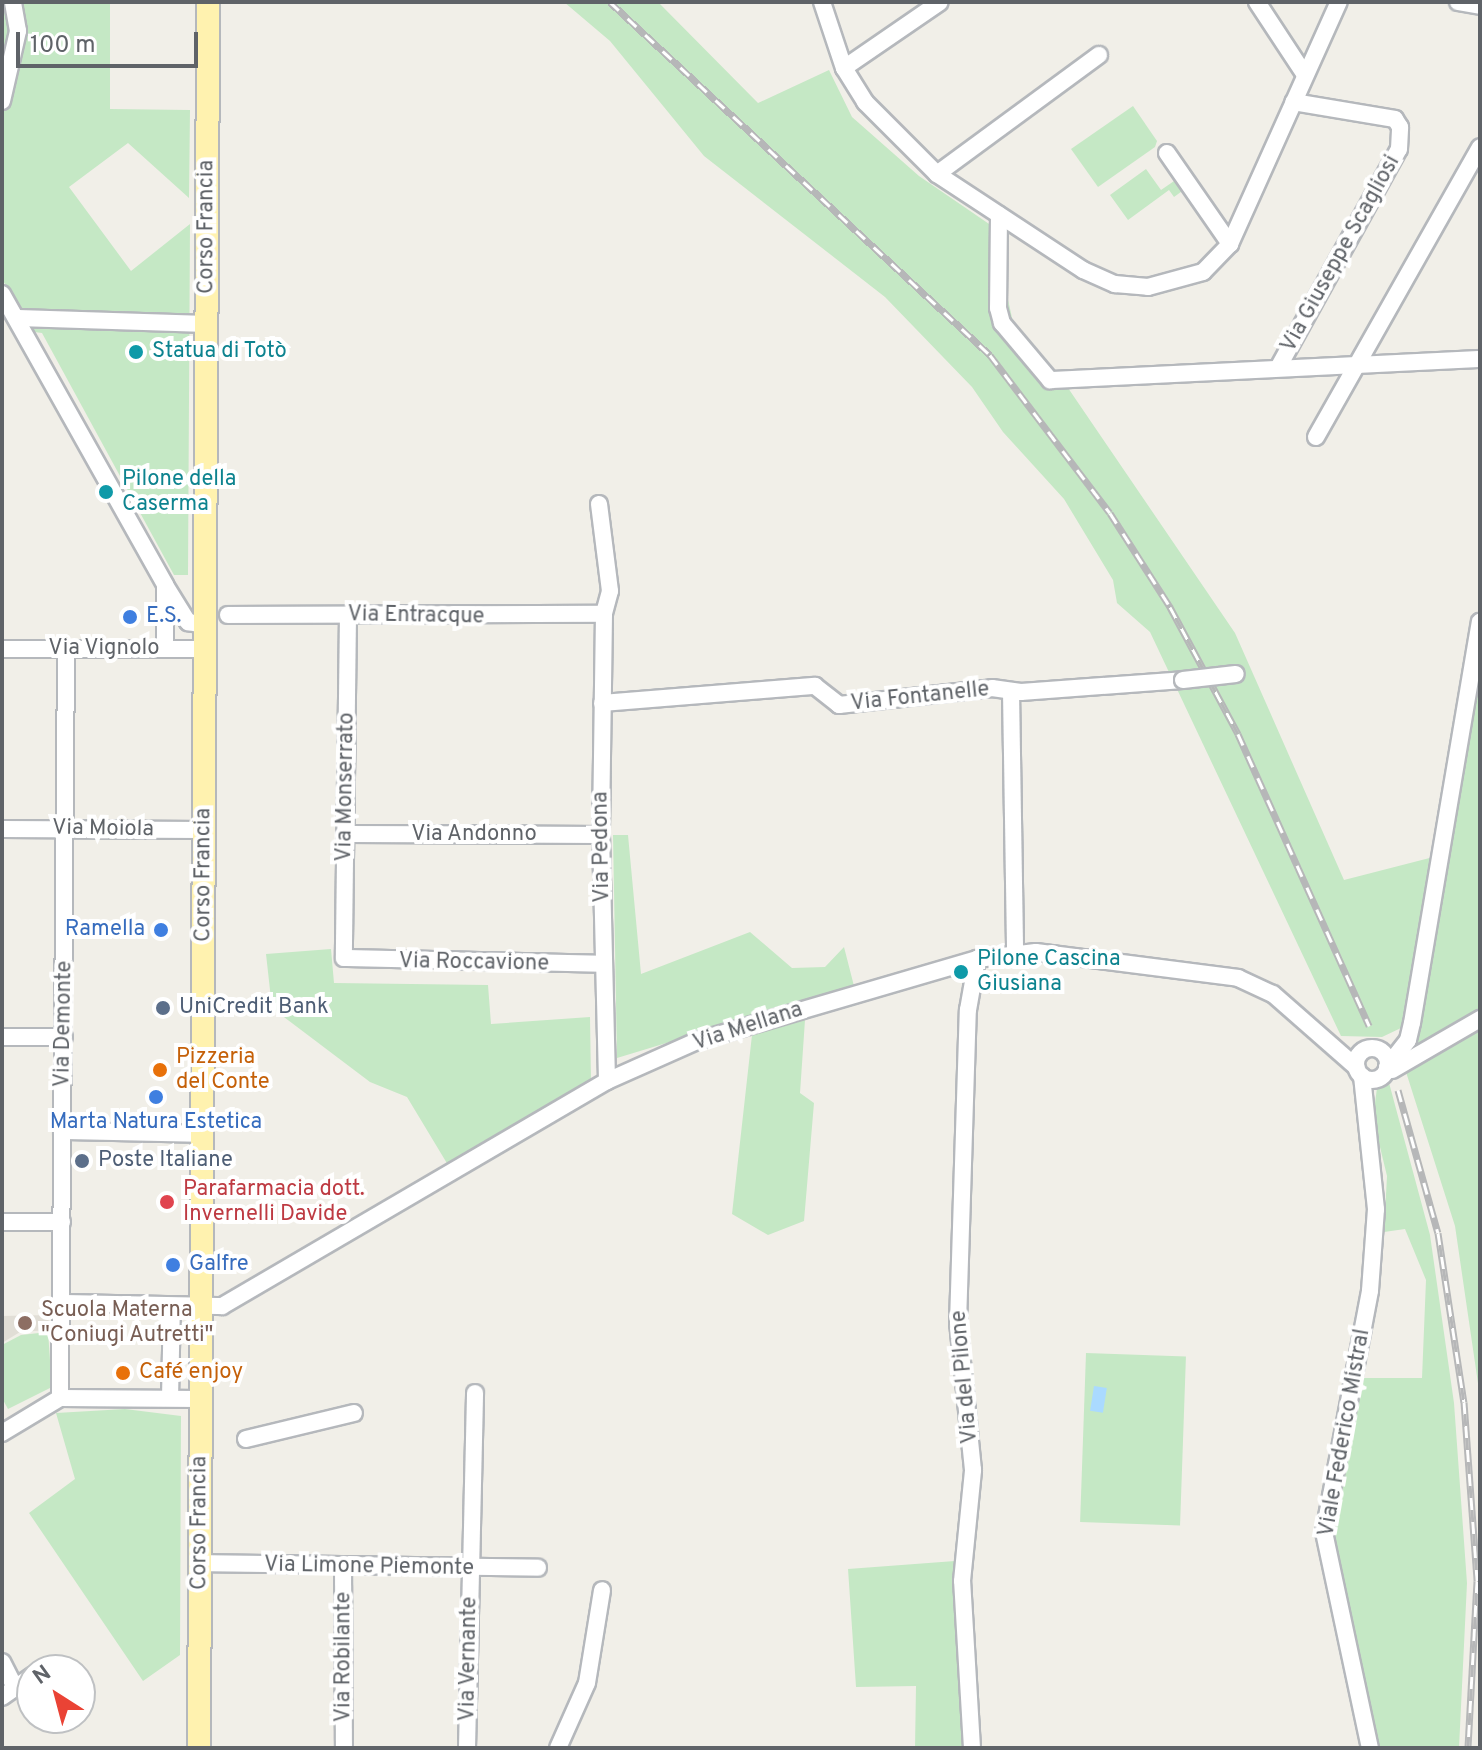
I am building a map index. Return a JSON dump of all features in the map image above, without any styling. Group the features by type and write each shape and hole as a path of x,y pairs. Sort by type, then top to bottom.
{"main road":[{"name":"Corso Francia","path":"199,1748 208,2"}],"street":[{"path":"2,101 18,31 13,2"},
{"path":"822,2 844,68 874,112 937,174 1083,270 1131,286 1186,280 1214,264 1230,244 1339,2"},
{"path":"844,68 940,2"},
{"path":"1257,2 1305,75"},
{"path":"1458,2 1480,6"},
{"path":"937,174 1099,55"},
{"name":"Via Giuseppe Scagliosi","path":"999,215 998,308 1002,323 1050,380 1278,368 1399,149 1395,119 1293,102"},
{"path":"1316,437 1480,147"},
{"path":"1167,153 1230,244"},
{"path":"2,294 165,585 188,622 205,625"},
{"path":"18,318 207,324"},
{"path":"1278,368 1480,359"},
{"name":"Via Pedona","path":"599,504 610,591 604,614 601,835 607,1081"},
{"path":"165,585 165,649"},
{"name":"Via Entracque","path":"228,615 604,614"},
{"name":"Via Monserrato","path":"344,958 348,615"},
{"path":"1374,1069 1408,1040 1480,622"},
{"name":"Via Vignolo","path":"2,649 205,649"},
{"name":"Via Demonte","path":"60,1398 66,650"},
{"name":"Via Fontanelle","path":"602,703 815,686 839,705 1183,680 1240,673"},
{"path":"1011,691 1015,952"},
{"name":"Via Moiola","path":"2,829 204,830"},
{"name":"Via Andonno","path":"346,834 601,835"},
{"name":"Via Mellana","path":"60,1303 222,1306 607,1081 697,1041 977,959 1015,952 1238,978 1273,994 1334,1045 1374,1069"},
{"name":"Via Roccavione","path":"344,958 604,964"},
{"name":"Via del Pilone","path":"972,1748 962,1581 973,1470 958,1323 968,1010 977,959"},
{"path":"1374,1069 1480,1019"},
{"path":"2,1037 64,1037"},
{"path":"1334,1045 1365,1049 1374,1069"},
{"name":"Viale Federico Mistral","path":"1370,1748 1324,1532 1370,1291 1376,1209 1367,1115 1374,1069"},
{"path":"62,1131 201,1134"},
{"path":"2,1222 62,1222"},
{"path":"170,1398 172,1306"},
{"name":"Via Vernante","path":"467,1748 475,1393"},
{"path":"2,1433 60,1398 200,1399"},
{"path":"246,1439 354,1413"},
{"name":"Via Limone Piemonte","path":"200,1563 538,1568"},
{"name":"Via Robilante","path":"343,1567 344,1748"},
{"path":"558,1748 587,1683 602,1590"},
{"path":"2,1662 9,1692"}],"shaded area":[{"name":"Scuola Materna \"Coniugi Autretti\"","path":"49,1315 48,1330 20,1332 2,1343 2,1316"}],"green space":[{"path":"2,2 110,2 110,109 190,110 189,198 128,143 69,187 131,271 190,224 188,575 174,575 42,333 34,332 2,279"},
{"path":"564,2 658,2 758,103 829,70 852,117 919,176 992,226 1014,327 1066,385 1235,633 1344,880 1449,853 1480,654 1480,1397 1455,1226 1406,1072 1417,1066 1401,1028 1382,1037 1341,1036 1150,632 1117,603 1113,580 1064,499 1003,432 972,387 885,297 704,156 610,41"},
{"path":"1133,106 1157,141 1155,147 1098,187 1071,149"},
{"path":"1146,169 1161,190 1177,179 1185,189 1174,197 1169,190 1128,220 1110,195"},
{"path":"613,835 628,835 641,974 750,932 792,968 825,967 844,947 854,986 617,1058"},
{"path":"331,949 334,983 488,985 491,1024 590,1017 591,1081 448,1165 407,1097 370,1082 272,1008 266,954"},
{"path":"805,1020 800,1093 814,1103 804,1221 768,1235 732,1214 752,1035"},
{"path":"1388,1079 1430,1235 1454,1403 1467,1583 1459,1748 1378,1748 1333,1533 1361,1378 1422,1378 1426,1280 1405,1229 1384,1232 1387,1176 1373,1118 1377,1088"},
{"path":"48,1332 52,1387 8,1409 2,1398 2,1345 21,1335"},
{"path":"1086,1353 1186,1356 1180,1525 1080,1522"},
{"path":"125,1409 181,1416 180,1655 143,1681 29,1513 75,1479 56,1413"},
{"path":"955,1561 968,1748 915,1748 916,1686 856,1687 848,1569"}],"water":[{"path":"1094,1386 1107,1388 1103,1413 1090,1411"}],"railway":[{"path":"610,2 990,355 1110,513 1170,607 1238,734 1369,1026"},
{"path":"1398,1090 1438,1233 1464,1402 1477,1581 1468,1748"}],"place":[{"name":"Statua di Totò","path":"136,352"},
{"name":"Pilone della Caserma","path":"106,492"},
{"name":"E.S.","path":"130,617"},
{"name":"Ramella","path":"161,930"},
{"name":"Pilone Cascina Giusiana","path":"961,972"},
{"name":"UniCredit Bank","path":"163,1008"},
{"name":"Pizzeria del Conte","path":"160,1070"},
{"name":"Marta Natura Estetica","path":"156,1097"},
{"name":"Poste Italiane","path":"82,1161"},
{"name":"Parafarmacia dott. Invernelli Davide","path":"167,1202"},
{"name":"Galfre","path":"173,1265"},
{"name":"Scuola Materna \"Coniugi Autretti\"","path":"25,1323"},
{"name":"Café enjoy","path":"123,1373"}]}
